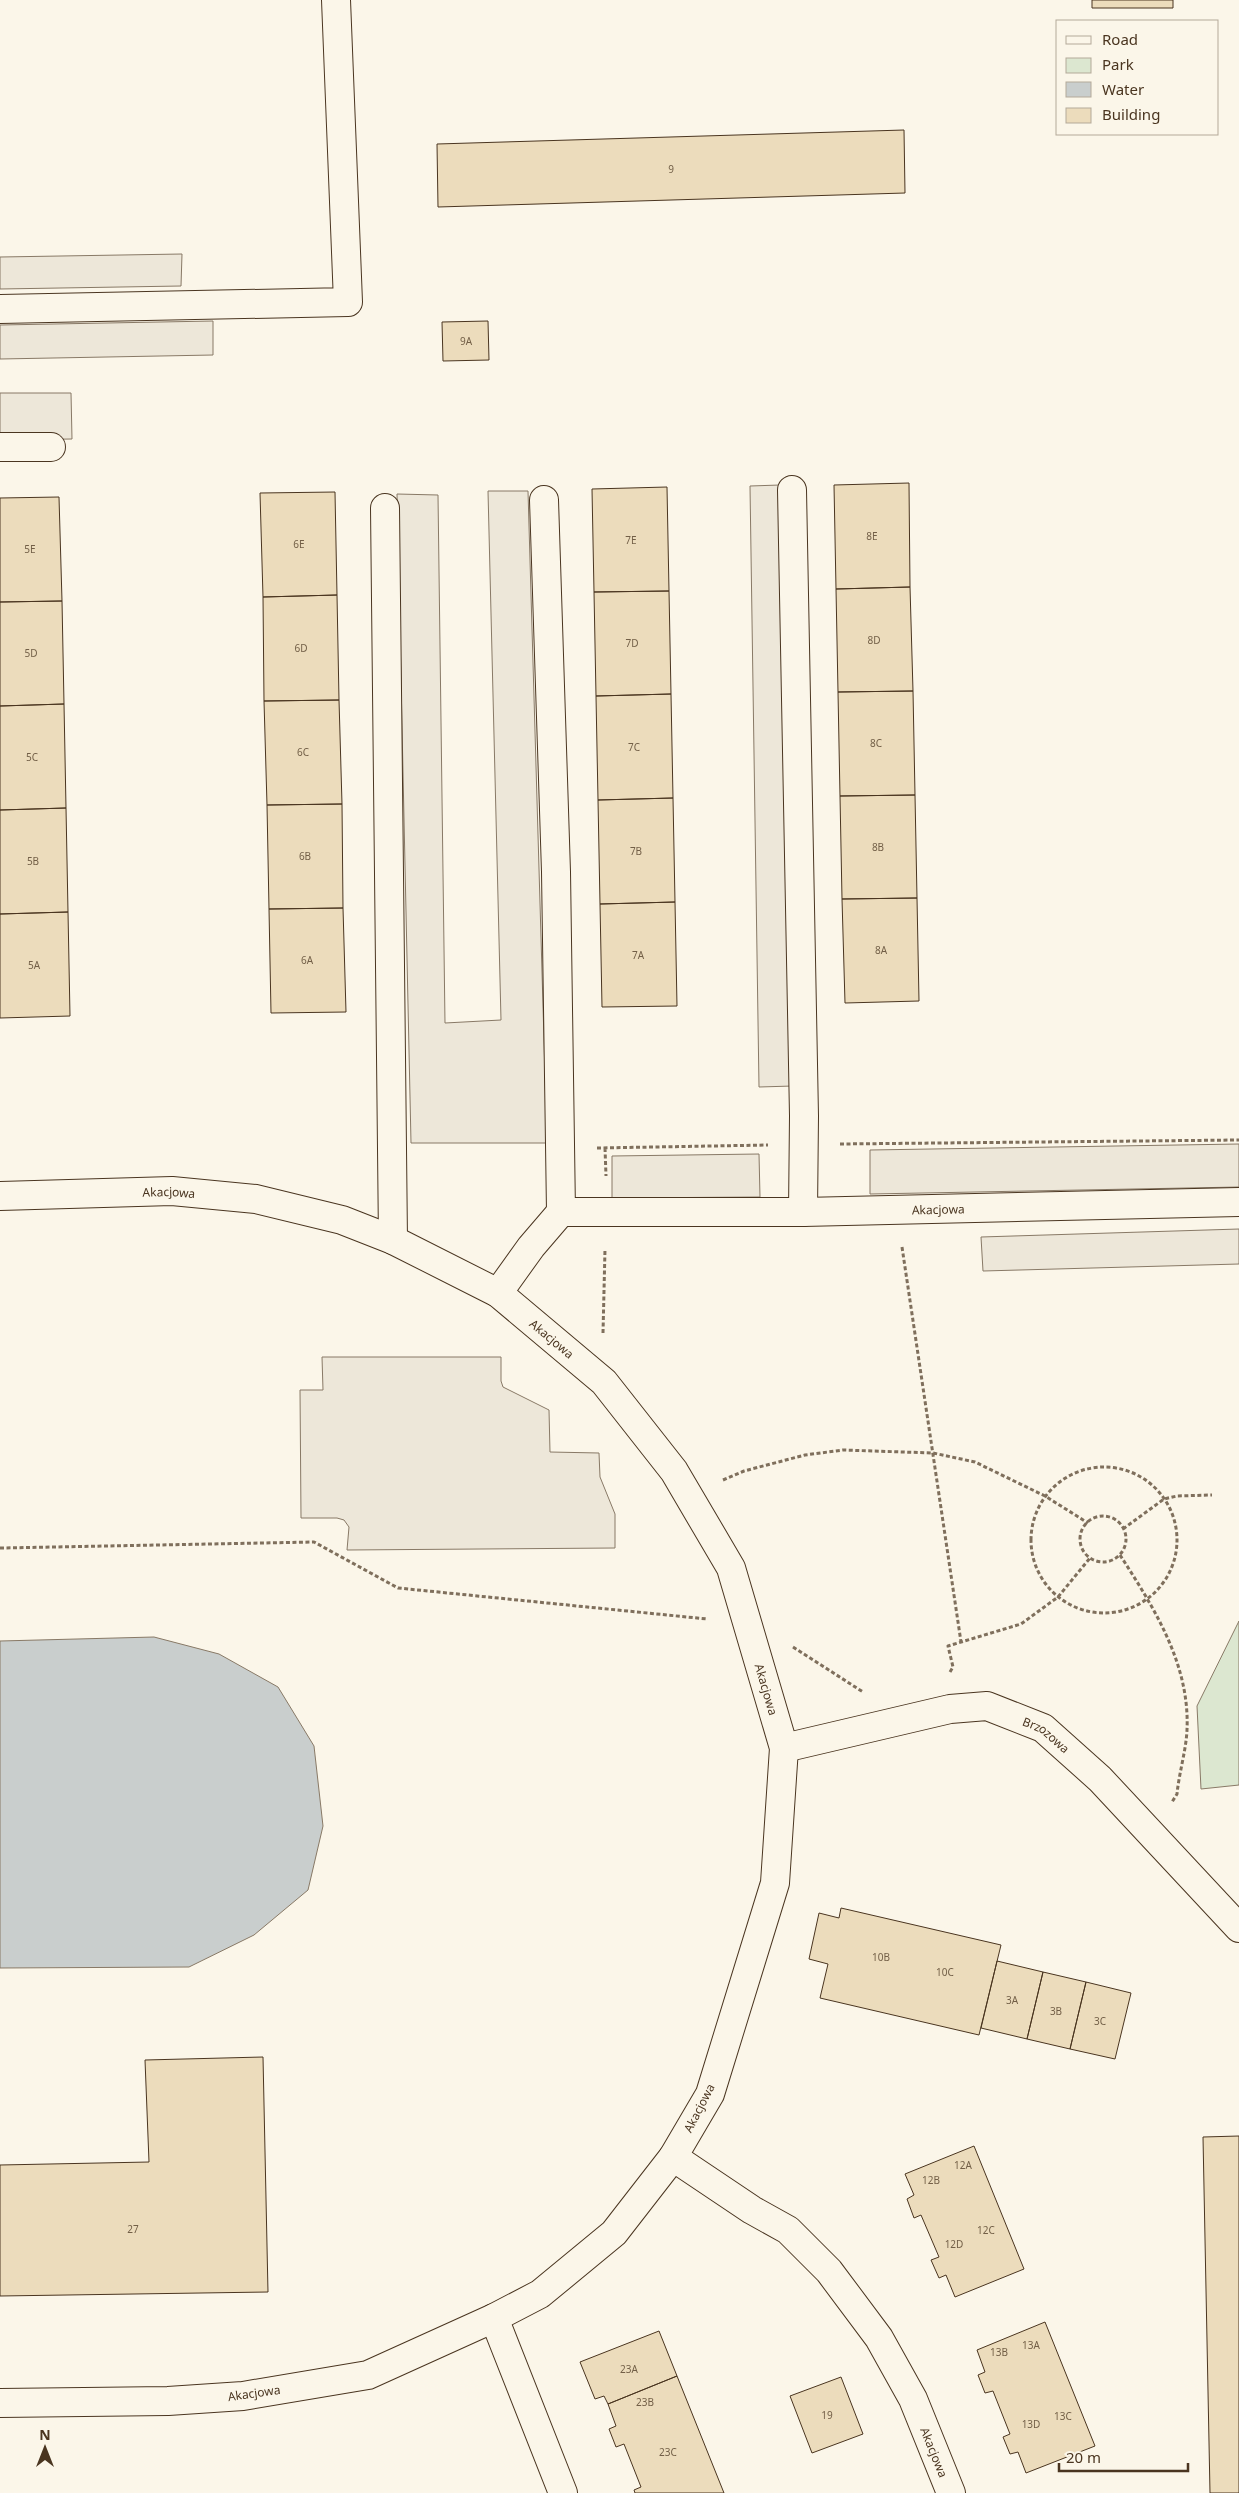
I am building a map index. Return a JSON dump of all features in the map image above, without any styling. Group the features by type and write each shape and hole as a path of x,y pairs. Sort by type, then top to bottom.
{"street":[{"path":"0,308 348,302 336,0"},
{"path":"0,447 51,447"},
{"path":"792,490 804,1144 803,1212"},
{"path":"498,1293 531,1247 561,1212 556,862 544,500"},
{"path":"385,508 393,1240"},
{"name":"Akacjowa","path":"0,1196 172,1191 256,1199 342,1220 393,1240 498,1293 604,1382 674,1471 731,1568 784,1748 776,1882 710,2094 673,2157 614,2233 540,2294 494,2318 368,2375 242,2396 168,2401 0,2403"},
{"name":"Akacjowa","path":"561,1212 803,1212 1239,1202"},
{"name":"Brzozowa","path":"784,1748 950,1709 987,1706 1043,1728 1100,1779 1239,1928"},
{"name":"Akacjowa","path":"673,2157 752,2210 788,2230 829,2272 879,2338 913,2399 951,2493"},
{"path":"494,2318 563,2493"}],"path":[{"path":"561,1149 804,1144 1239,1140"},
{"path":"896,1209 961,1642"},
{"path":"721,1480 744,1471 804,1455 843,1450 933,1453 975,1462 1045,1496 1088,1523"},
{"path":"1094,1467 1112,1467 1131,1471 1148,1481 1164,1499 1172,1512 1177,1530 1177,1550 1171,1568 1162,1585 1148,1598 1131,1608 1112,1612 1093,1612 1074,1607 1058,1597 1045,1583 1036,1567 1031,1549 1031,1530 1035,1512 1045,1496 1058,1482 1075,1472 1094,1467"},
{"path":"1124,1530 1164,1499 1177,1496 1212,1495"},
{"path":"1101,1517 1112,1518 1121,1524 1124,1530 1126,1545 1120,1555 1111,1561 1100,1562 1090,1558 1083,1550 1080,1539 1083,1528 1088,1523 1101,1517"},
{"path":"0,1548 314,1542 398,1588 748,1623"},
{"path":"1120,1555 1148,1598 1174,1649 1187,1693 1187,1731 1177,1794 1162,1820 1149,1832"},
{"path":"948,1674 953,1666 948,1646 1021,1624 1058,1597 1090,1558"},
{"path":"785,1642 866,1694"}],"green space":[{"path":"1239,1621 1239,1785 1201,1789 1197,1706"}],"shaded area":[{"path":"182,254 181,286 0,289 0,257"},
{"path":"213,321 213,355 0,359 0,325"},
{"path":"0,393 71,393 72,439 0,440"},
{"path":"780,485 793,1086 759,1087 750,486"},
{"path":"488,491 528,491 547,1143 411,1143 397,494 438,495 445,1023 501,1020"},
{"path":"1239,1144 1239,1187 870,1194 870,1150"},
{"path":"759,1154 760,1197 612,1198 612,1156"},
{"path":"1239,1229 1239,1264 983,1271 981,1237"},
{"path":"322,1357 501,1357 501,1381 503,1387 549,1410 550,1452 599,1453 600,1477 615,1514 615,1548 347,1550 349,1527 344,1520 337,1518 301,1518 300,1390 323,1390"}],"water":[{"path":"154,1637 219,1654 278,1687 314,1746 323,1826 308,1890 254,1935 189,1967 0,1968 0,1641"}],"building":[{"path":"1092,0 1173,0 1173,8 1092,8"},
{"path":"904,130 905,193 438,207 437,144"},
{"path":"488,321 489,360 443,361 442,322"},
{"path":"909,483 910,587 836,589 834,485"},
{"path":"667,487 669,591 594,592 592,489"},
{"path":"335,492 337,595 263,597 260,493"},
{"path":"59,497 62,601 0,602 0,498"},
{"path":"910,587 913,691 838,692 836,589"},
{"path":"669,591 671,694 596,696 594,592"},
{"path":"337,595 339,700 264,701 263,597"},
{"path":"62,601 64,704 0,706 0,602"},
{"path":"913,691 915,795 840,796 838,692"},
{"path":"671,694 673,798 598,800 596,696"},
{"path":"339,700 342,804 267,805 264,701"},
{"path":"64,704 66,808 0,810 0,706"},
{"path":"915,795 917,898 842,899 840,796"},
{"path":"673,798 675,902 600,904 598,800"},
{"path":"342,804 343,908 269,909 267,805"},
{"path":"66,808 68,912 0,914 0,810"},
{"path":"917,898 919,1001 845,1003 842,899"},
{"path":"675,902 677,1006 602,1007 600,904"},
{"path":"343,908 346,1012 271,1013 269,909"},
{"path":"68,912 70,1016 0,1018 0,914"},
{"path":"841,1908 1001,1945 979,2035 820,1998 828,1964 809,1959 819,1913 839,1918"},
{"path":"997,1961 1043,1972 1027,2039 981,2028"},
{"path":"1043,1972 1086,1982 1070,2049 1027,2039"},
{"path":"1086,1982 1131,1993 1115,2059 1070,2049"},
{"path":"263,2057 268,2292 0,2296 0,2165 149,2162 145,2060"},
{"path":"1239,2136 1239,2493 1210,2493 1203,2137"},
{"path":"974,2146 1024,2269 955,2297 946,2275 939,2278 931,2260 939,2257 921,2215 914,2218 907,2199 914,2195 905,2174"},
{"path":"1045,2322 1095,2446 1026,2473 1018,2452 1010,2454 1003,2437 1010,2434 993,2391 985,2393 978,2375 985,2372 977,2350"},
{"path":"659,2331 677,2376 608,2404 604,2396 595,2399 580,2362"},
{"path":"677,2376 724,2493 635,2493 634,2490 641,2487 624,2444 616,2447 609,2429 616,2426 608,2404"},
{"path":"841,2377 863,2434 812,2453 790,2396"}]}
